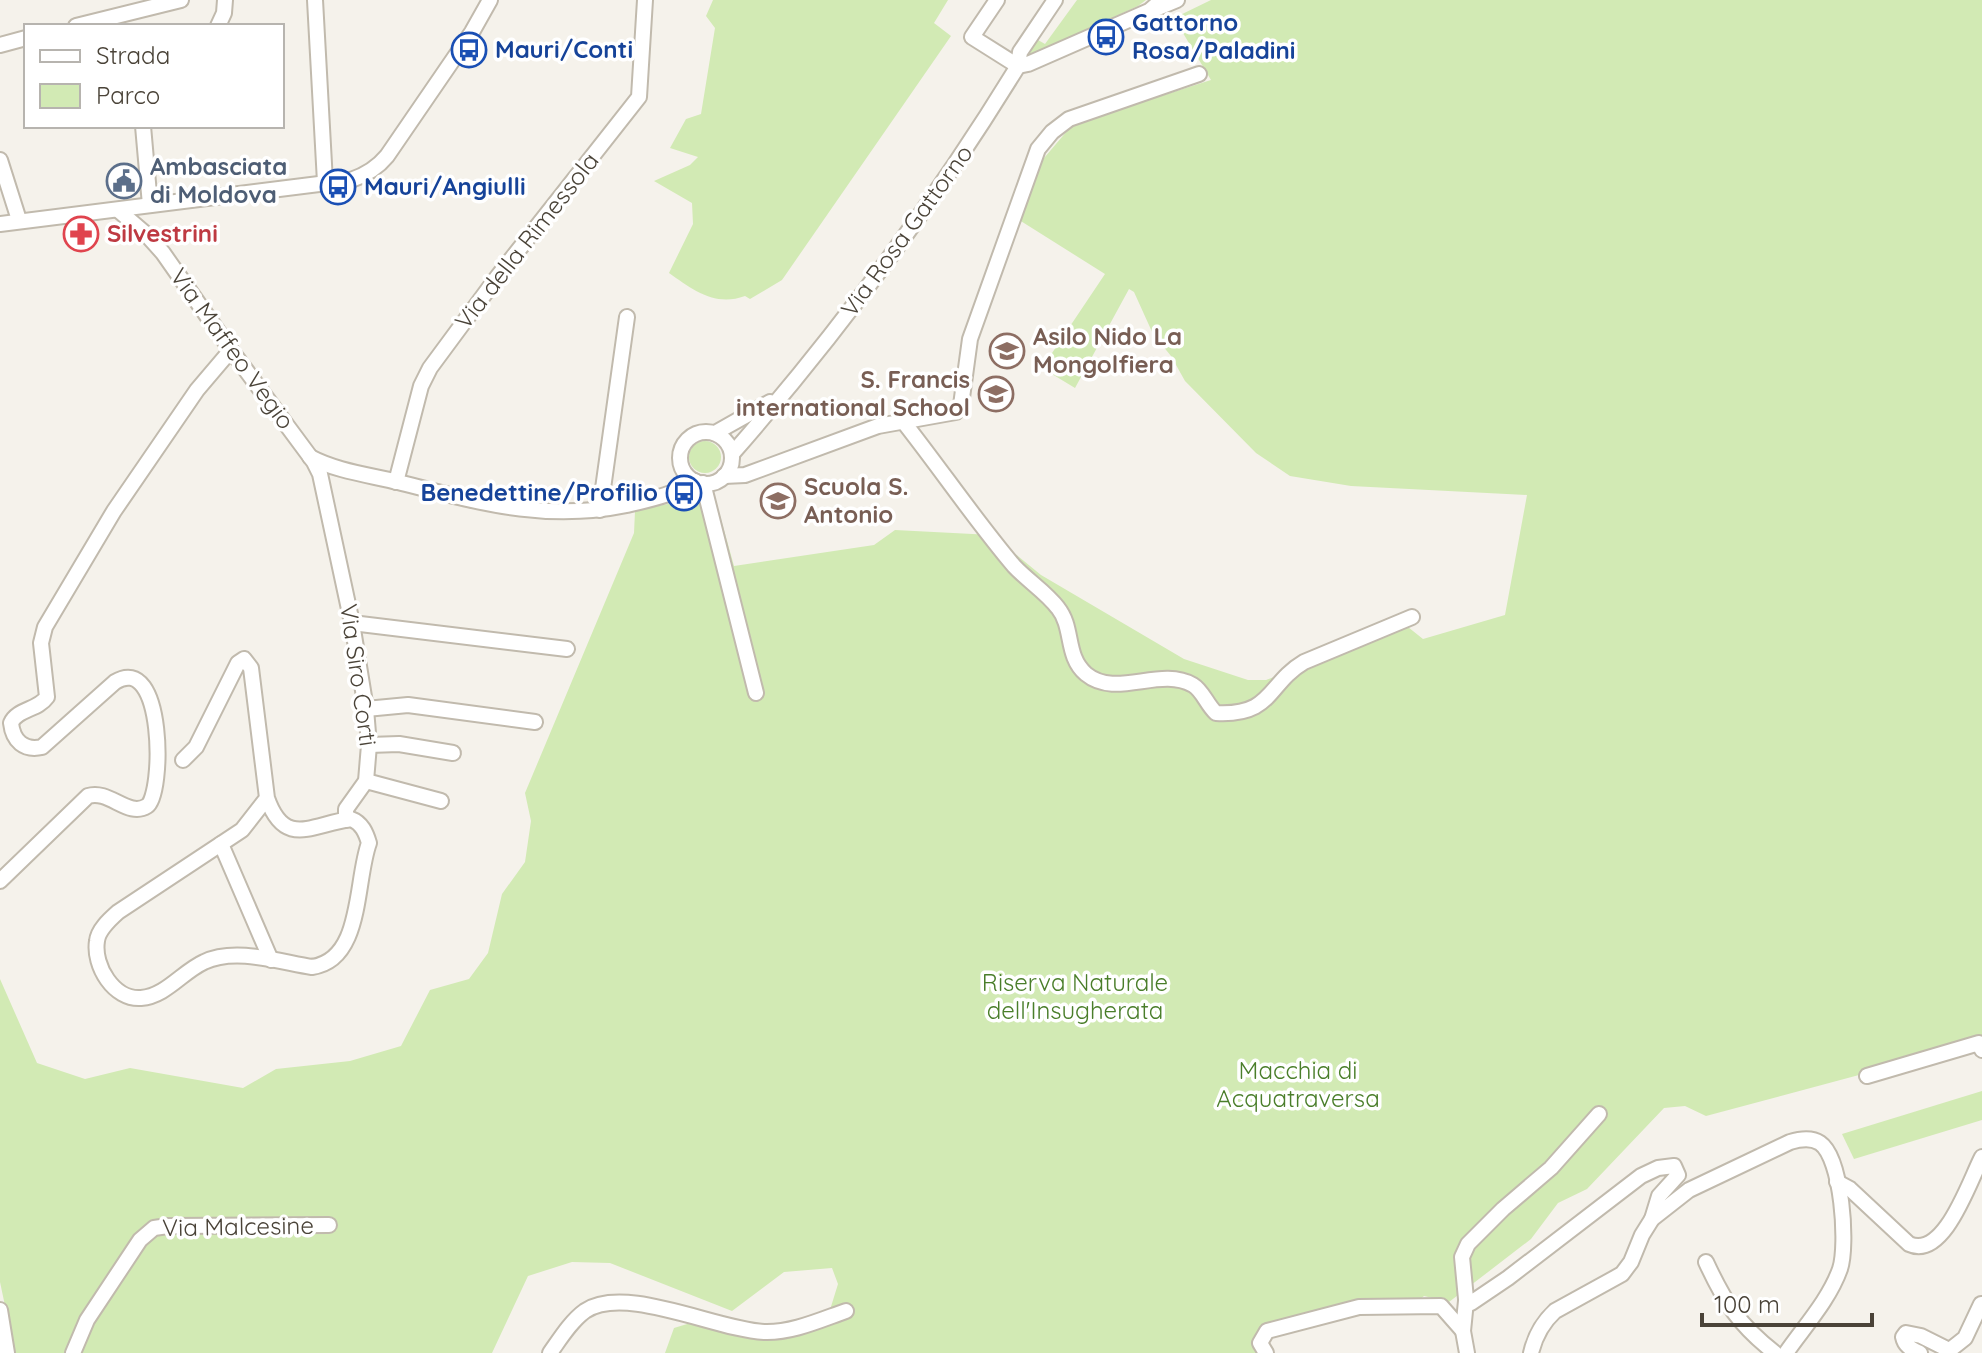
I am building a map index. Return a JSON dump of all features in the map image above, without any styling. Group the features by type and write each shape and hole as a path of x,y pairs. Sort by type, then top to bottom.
{"street":[{"path":"84,24 181,0"},
{"path":"219,24 225,0"},
{"path":"315,0 325,182"},
{"path":"0,224 357,178 382,162 472,32 490,0"},
{"name":"Via della Rimessola","path":"396,482 421,386 434,361 639,97 645,0"},
{"path":"997,0 972,37 1018,66 1177,0"},
{"name":"Via Rosa Gattorno","path":"732,454 837,328 937,191 1018,66 1020,52 1055,0"},
{"path":"1149,11 1162,0"},
{"path":"0,45 24,39"},
{"path":"310,456 324,464 519,510 600,510 671,495 699,482 745,475 840,439 902,420 949,415 959,409 975,323 1034,158 1047,137 1075,116 1199,74"},
{"path":"143,128 150,205"},
{"path":"0,160 19,220"},
{"name":"Via Maffeo Vegio","path":"118,210 157,245 310,456"},
{"path":"600,510 627,317"},
{"path":"0,881 88,796 104,795 128,807 140,808 149,804 156,792 156,738 152,704 147,689 135,680 123,678 115,682 42,747 27,747 17,741 11,729 12,719 44,702 47,697 41,653 45,627 114,511 197,390 231,350"},
{"name":"Via Rosa Gattorno","path":"715,433 752,414 787,390"},
{"path":"902,420 1013,565 1060,611 1068,626 1074,657 1081,669 1096,680 1113,683 1176,679 1195,686 1216,713 1239,712 1264,701 1292,670 1304,662 1412,617"},
{"path":"724,476 732,454 725,440 715,433 699,433 690,437 680,457 683,468 699,482 756,693"},
{"name":"Via Siro Corti","path":"310,456 325,492 366,709 369,745 366,781 346,809 346,820"},
{"path":"352,623 567,649"},
{"path":"183,760 196,747 238,663 244,658 251,668 267,798 278,822 291,828 309,829 346,820 356,821 369,843 353,922 342,951 334,960 312,967 234,956 214,958 193,967 162,991 141,998 122,993 103,973 96,944 107,922 245,828 267,798"},
{"path":"366,709 408,705 535,722"},
{"path":"369,745 399,744 453,753"},
{"path":"366,781 441,801"},
{"path":"221,844 271,960"},
{"path":"1867,1076 1981,1045"},
{"path":"1467,1353 1463,1331 1466,1301 1462,1257 1468,1244 1551,1168 1599,1114"},
{"path":"1652,1219 1689,1190 1796,1140 1810,1139 1822,1144 1832,1159 1845,1228 1842,1264 1832,1288 1786,1353"},
{"path":"1837,1182 1850,1189 1909,1244 1926,1247 1944,1233 1982,1157"},
{"path":"1466,1301 1471,1303 1508,1278 1641,1176 1672,1165 1678,1169 1678,1175 1659,1196 1652,1219 1628,1268 1555,1311 1537,1333 1531,1353"},
{"name":"Via Malcesine","path":"73,1353 87,1320 140,1240 154,1228 329,1225"},
{"path":"1706,1262 1724,1301 1738,1320 1775,1353"},
{"path":"550,1353 582,1313 609,1303 637,1304 760,1332 784,1331 846,1311"},
{"path":"1920,1353 1908,1347 1903,1337 1906,1333 1912,1332 1946,1351 1965,1338 1981,1304"},
{"path":"1266,1353 1260,1343 1267,1331 1359,1307 1441,1306 1463,1331"},
{"path":"0,1310 7,1353"}],"green space":[{"path":"713,0 948,0 934,23 951,36 782,280 750,299 745,296 714,298 696,291 669,273 693,224 692,203 654,181 690,165 698,157 670,148 686,119 701,114 715,28 706,16"},
{"path":"1077,0 1146,0 1029,56 1027,54 1038,40 1045,44"},
{"name":"Riserva Naturale dell'Insugherata","path":"1211,0 1982,0 1982,1047 1885,1068 1706,1116 1685,1106 1664,1108 1587,1189 1558,1203 1531,1239 1449,1302 1424,1296 1412,1306 1279,1325 1261,1353 665,1353 674,1328 697,1321 769,1338 825,1326 838,1284 832,1268 784,1272 732,1311 610,1263 572,1262 528,1276 492,1353 15,1353 0,1282 0,979 37,1063 85,1079 130,1068 243,1088 276,1069 350,1061 401,1046 430,990 469,979 488,953 502,894 525,862 531,821 525,793 634,533 635,511 714,494 734,566 874,545 895,530 992,535 1041,575 1184,659 1248,680 1266,680 1408,627 1423,639 1505,615 1527,495 1351,486 1290,476 1256,453 1185,381 1171,356 1153,334 1134,292 1129,289 1075,388 1042,368 1105,274 1016,218 1033,171 1073,124 1211,80 1174,18"},
{"path":"705,441 716,446 721,457 716,468 705,473 694,468 689,457 694,446"},
{"path":"1982,1091 1982,1120 1854,1159 1842,1134"}],"place":[{"name":"Gattorno Rosa/Paladini","path":"1106,37"},
{"name":"Mauri/Conti","path":"469,50"},
{"name":"Ambasciata di Moldova","path":"124,181"},
{"name":"Mauri/Angiulli","path":"338,187"},
{"name":"Silvestrini","path":"81,234"},
{"name":"Asilo Nido La Mongolfiera","path":"1007,351"},
{"name":"S. Francis international School","path":"996,394"},
{"name":"Benedettine/Profilio","path":"684,493"},
{"name":"Scuola S. Antonio","path":"778,501"}],"park label":[{"name":"Macchia di Acquatraversa","path":"1298,1085"}]}
